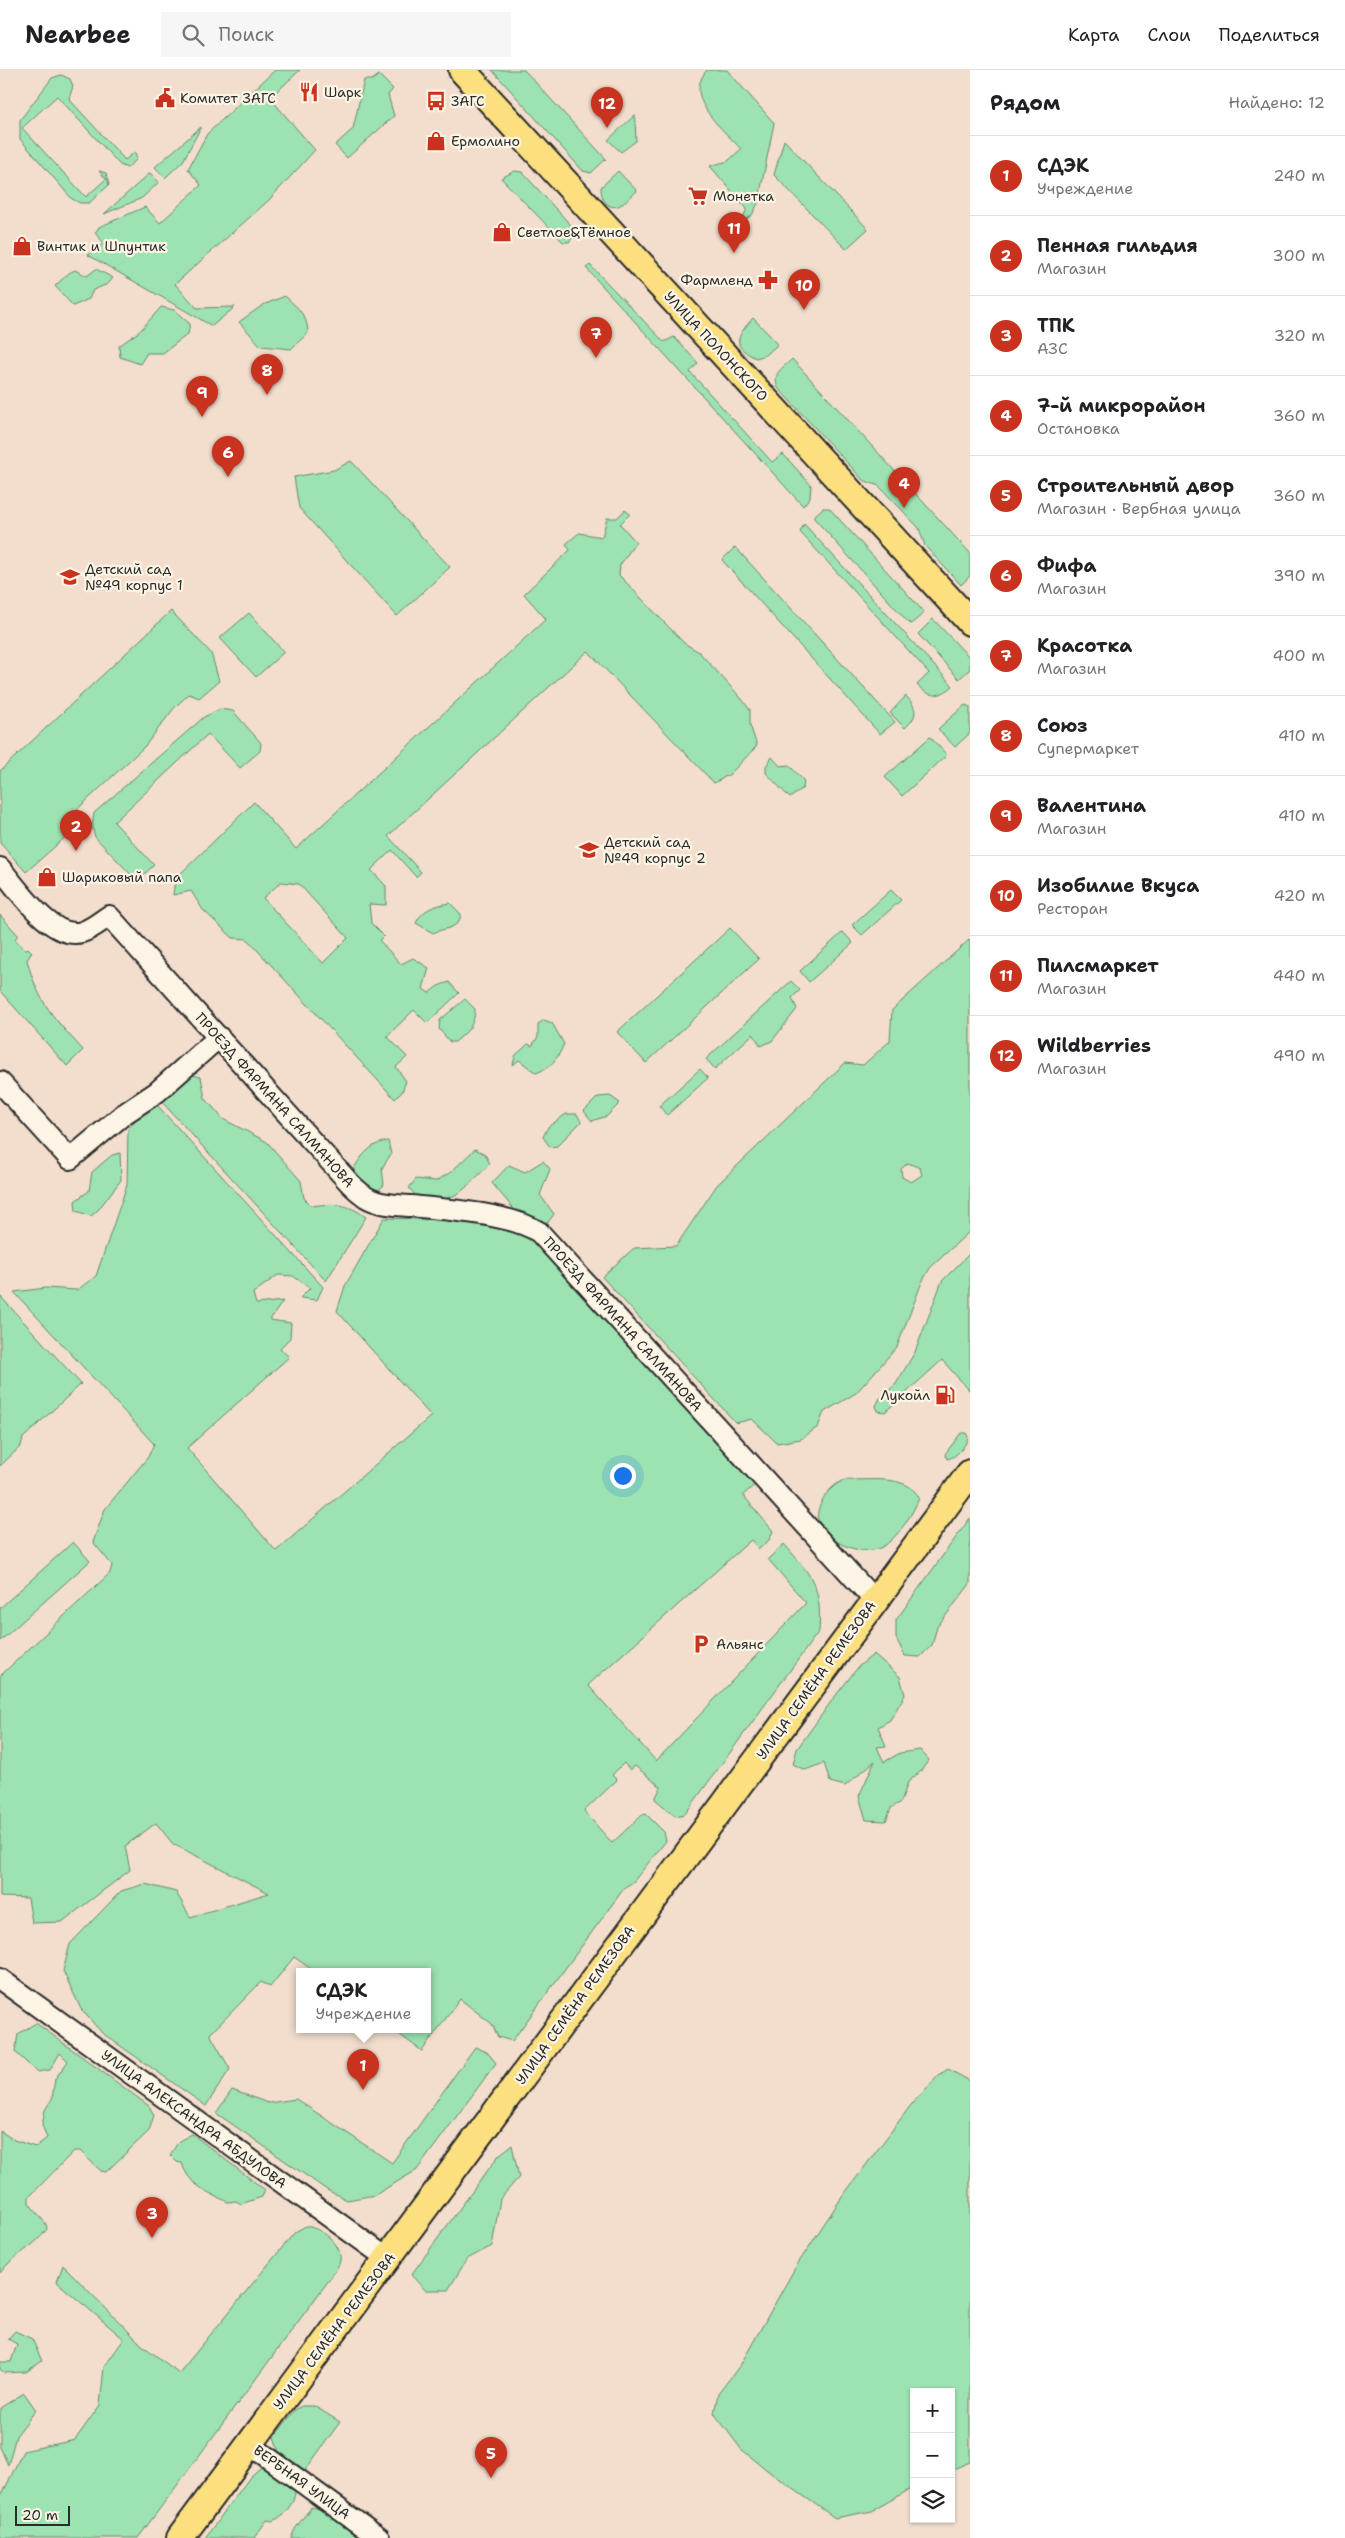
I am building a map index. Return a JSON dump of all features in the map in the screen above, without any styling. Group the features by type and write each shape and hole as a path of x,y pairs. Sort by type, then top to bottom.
{"main road":[{"name":"УЛИЦА ПОЛОНСКОГО","path":"462,70 970,622"},
{"name":"УЛИЦА СЕМЁНА РЕМЕЗОВА","path":"180,2538 970,1473"}],"street":[{"name":"ПРОЕЗД ФАРМАНА САЛМАНОВА","path":"0,868 44,919 62,932 83,932 109,916 346,1179 367,1198 381,1203 450,1210 506,1219 526,1224 539,1232 875,1601"},
{"path":"0,1082 70,1159 124,1114 157,1092 218,1037"},
{"name":"УЛИЦА АЛЕКСАНДРА АБДУЛОВА","path":"0,1979 388,2259"},
{"name":"ВЕРБНАЯ УЛИЦА","path":"249,2444 379,2538"}],"green space":[{"path":"275,70 300,70 270,98 315,150 269,200 175,284 197,308 235,307 212,326 88,255 104,243 95,233 99,227 145,207 160,223 201,185 188,169 207,134"},
{"path":"492,70 524,70 606,159 591,173 583,171"},
{"path":"707,70 727,70 774,123 758,203 752,215 740,224 747,209 710,166 728,161 741,149 716,123 702,102 699,91 701,81"},
{"path":"61,75 70,79 73,86 69,99 125,160 135,152 137,159 127,168 120,165 57,96 22,128 86,197 106,179 99,171 106,173 109,185 89,203 80,203 72,199 20,139 20,120 52,78"},
{"path":"379,75 393,89 388,95 394,116 347,158 335,145 353,129 364,80 372,80"},
{"path":"635,115 636,141 621,152 608,140"},
{"path":"201,127 183,161 165,178 155,167"},
{"path":"784,140 868,229 846,249 774,175"},
{"path":"515,171 522,172 577,232 569,242 563,242 501,178"},
{"path":"618,171 637,191 623,204 614,207 606,203 602,196 601,187"},
{"path":"150,173 159,182 142,198 104,214"},
{"path":"590,265 664,342 674,337 698,363 690,372 772,462 783,454 811,485 810,497 803,506 586,268"},
{"path":"96,269 113,278 108,284 93,290 89,299 73,306 55,286 75,270 87,276"},
{"path":"285,296 298,308 304,317 308,333 291,349 261,346 239,322 263,305"},
{"path":"161,307 174,310 190,324 188,334 163,353 147,353 140,364 120,357 119,346 140,331"},
{"path":"753,318 778,344 766,355 756,358 748,354 739,345 740,335"},
{"path":"792,359 970,553 970,576 961,585 925,546 919,528 879,486 863,480 778,388 776,383 777,374"},
{"path":"351,461 450,567 397,616 299,508 294,477 334,470"},
{"path":"823,508 829,508 923,611 923,614 911,624 908,622 813,517"},
{"path":"625,510 630,514 620,524 636,542 620,565 619,575 684,643 699,652 741,698 750,710 750,725 757,746 730,774 714,783 588,651 388,836 421,872 416,877 392,850 371,870 386,886 386,905 369,904 371,923 384,936 379,940 401,964 413,958 429,968 423,989 429,993 438,986 449,982 459,993 427,1023 414,1010 387,1036 407,1057 396,1067 406,1081 402,1092 395,1099 247,939 233,938 203,910 191,891 173,895 175,879 254,802 296,849 546,619 524,594 570,550 566,544 579,533 602,537 607,518 617,518","holes":["281,882 299,884 348,938 323,963 263,898"]},
{"path":"804,524 953,686 943,693 935,695 926,692 917,685 929,673 800,532"},
{"path":"735,547 895,722 880,734 722,560"},
{"path":"171,611 211,653 219,681 199,698 189,694 175,707 145,746 69,817 68,835 26,872 0,843 0,771"},
{"path":"249,613 284,652 256,677 220,638"},
{"path":"933,619 970,658 970,669 959,679 918,634"},
{"path":"906,696 913,705 915,712 912,720 905,728 890,713"},
{"path":"965,705 970,707 970,733 955,747 938,729"},
{"path":"220,709 233,711 261,743 260,751 240,768 208,734 114,822 154,865 137,881 95,837 92,826 94,813 204,717"},
{"path":"930,737 947,755 902,796 885,777"},
{"path":"772,757 780,766 789,765 804,781 803,788 790,798 766,773 766,766"},
{"path":"891,890 901,900 862,935 852,925"},
{"path":"450,903 461,914 458,923 455,925 433,933 416,923 422,914 430,908"},
{"path":"0,915 18,935 15,939 25,950 28,948 32,952 27,960 36,988 42,999 56,1019 83,1050 67,1066 0,991"},
{"path":"730,928 759,959 646,1063 617,1032"},
{"path":"843,932 853,943 809,982 800,971"},
{"path":"970,939 970,1231 930,1268 922,1282 897,1347 856,1393 824,1412 818,1427 801,1439 777,1443 752,1419 736,1423 602,1277 634,1248 676,1246 717,1185 845,1063 863,1065 890,1041 892,1010","holes":["908,1163 920,1168 922,1175 911,1182 902,1177 901,1169"]},
{"path":"791,981 800,990 792,998 797,1009 772,1041 761,1046 753,1034 715,1069 706,1059"},
{"path":"465,999 475,1009 474,1020 470,1028 463,1035 455,1042 450,1042 439,1029 440,1020"},
{"path":"544,1020 552,1023 564,1044 559,1054 550,1065 536,1073 519,1060 513,1065 515,1056 528,1044 532,1046 538,1037 538,1024"},
{"path":"700,1069 708,1078 667,1115 659,1106"},
{"path":"189,1074 201,1077 205,1098 223,1119 267,1142 301,1181 304,1198 312,1206 340,1205 353,1209 366,1217 326,1281 161,1101"},
{"path":"610,1096 620,1103 607,1116 592,1121 584,1111 598,1097"},
{"path":"157,1105 323,1287 317,1300 300,1298 310,1288 293,1276 278,1275 253,1293 256,1304 283,1301 270,1320 291,1323 290,1338 280,1348 289,1357 187,1448 276,1551 431,1416 337,1311 345,1286 384,1218 460,1220 524,1230 757,1483 743,1495 773,1531 769,1540 759,1549 751,1540 588,1685 656,1761 806,1603 768,1559 784,1544 802,1565 817,1592 820,1616 819,1631 685,1814 675,1816 655,1799 661,1787 635,1766 630,1770 624,1763 612,1775 617,1780 584,1811 612,1843 642,1815 646,1814 664,1832 666,1841 633,1882 625,1887 512,2041 498,2037 492,2024 460,1999 422,2051 397,2033 431,2033 431,1968 310,1968 294,1957 270,1987 261,1982 210,2034 230,2069 206,2106 102,2033 81,2009 63,1971 70,1944 121,1891 145,1884 176,1892 190,1917 269,1893 173,1844 156,1823 125,1846 130,1870 62,1922 32,1923 28,1898 0,1897 0,1676 110,1573 112,1565 93,1542 105,1509 148,1457 154,1444 14,1292 46,1288 77,1290 96,1276 127,1185 128,1129 139,1115"},
{"path":"566,1114 577,1114 581,1122 557,1146 550,1147 543,1137 548,1127"},
{"path":"388,1141 391,1154 382,1168 384,1185 376,1192 351,1174 370,1148"},
{"path":"475,1149 485,1154 490,1164 466,1187 452,1197 420,1200 409,1188 416,1179 436,1181 451,1172"},
{"path":"120,1153 121,1180 98,1210 91,1216 76,1211 75,1201 89,1191 92,1172 112,1155"},
{"path":"543,1161 550,1169 540,1195 554,1214 546,1225 517,1213 492,1183 509,1165 525,1172"},
{"path":"970,1253 970,1391 942,1360 885,1412 878,1411 876,1406 880,1398 896,1384 915,1352 942,1281"},
{"path":"0,1296 81,1384 23,1438 21,1446 0,1466"},
{"path":"961,1433 966,1433 968,1437 965,1444 958,1454 947,1459 945,1454"},
{"path":"845,1480 886,1480 897,1482 914,1490 919,1498 904,1525 882,1547 874,1550 865,1550 845,1546 828,1535 822,1527 818,1519 818,1511 824,1497 830,1489"},
{"path":"970,1518 970,1584 937,1627 932,1645 920,1657 905,1656 896,1638 896,1620"},
{"path":"73,1542 90,1561 0,1641 0,1608"},
{"path":"874,1654 900,1677 905,1695 890,1720 878,1727 886,1746 877,1747 884,1762 900,1753 920,1750 929,1760 920,1772 908,1782 901,1802 891,1808 886,1821 866,1820 859,1796 875,1761 845,1786 830,1782 824,1763 805,1770 793,1764 797,1749 833,1699 859,1666"},
{"path":"36,2023 149,2106 154,2115 149,2131 106,2172 101,2171 80,2151 74,2151 29,2197 29,2203 46,2224 47,2229 42,2236 11,2261 0,2273 0,2131 14,2140 35,2147 47,2138 42,2125 45,2110 52,2099 55,2079 68,2061 60,2053 50,2070 37,2072 15,2052 18,2034"},
{"path":"475,2047 487,2052 496,2063 417,2170 375,2195 347,2200 327,2190 216,2113 232,2090 268,2103 296,2099 392,2163"},
{"path":"948,2069 970,2081 970,2462 955,2468 955,2388 910,2388 910,2489 872,2511 835,2518 772,2474 741,2449 714,2413 718,2394 741,2364 795,2268 842,2197 911,2105 939,2075"},
{"path":"192,2134 265,2190 262,2197 241,2204 236,2201 228,2202 207,2192 194,2183 185,2171 182,2163 177,2162 170,2155 179,2141"},
{"path":"512,2145 519,2177 500,2199 492,2246 467,2259 448,2290 425,2290 411,2275 499,2155"},
{"path":"306,2226 324,2233 338,2248 340,2261 338,2267 138,2538 0,2538 0,2499 23,2451 75,2440 100,2405 104,2367 124,2339 57,2282 63,2265 142,2345 179,2373 295,2232"},
{"path":"15,2331 32,2339 42,2361 26,2372 4,2373 0,2369 0,2362 11,2362 17,2344 8,2339"},
{"path":"24,2393 36,2410 16,2436 8,2465 0,2447 0,2408"},
{"path":"302,2406 314,2406 340,2422 304,2472 279,2452 274,2437 296,2409"},
{"path":"260,2468 267,2468 295,2492 293,2501 288,2509 277,2519 273,2521 267,2520 254,2538 205,2538 250,2477"},
{"path":"311,2507 320,2509 360,2538 291,2538 295,2529"}],"place":[{"name":"Шарк","path":"309,92"},
{"name":"Комитет ЗАГС","path":"165,98"},
{"name":"ЗАГС","path":"436,101"},
{"name":"Wildberries","path":"607,128"},
{"name":"Ермолино","path":"436,141"},
{"name":"Монетка","path":"698,196"},
{"name":"Светлое&Тёмное","path":"502,232"},
{"name":"Винтик и Шпунтик","path":"22,246"},
{"name":"Пилсмаркет","path":"734,253"},
{"name":"Фармленд","path":"768,280"},
{"name":"Изобилие Вкуса","path":"804,310"},
{"name":"Красотка","path":"596,358"},
{"name":"Союз","path":"267,395"},
{"name":"Валентина","path":"202,417"},
{"name":"Фифа","path":"228,477"},
{"name":"7-й микрорайон","path":"904,508"},
{"name":"Детский сад №49 корпус 1","path":"70,577"},
{"name":"Детский сад №49 корпус 2","path":"589,850"},
{"name":"Пенная гильдия","path":"76,851"},
{"name":"Шариковый папа","path":"47,877"},
{"name":"Лукойл","path":"945,1395"},
{"name":"Альянс","path":"701,1644"},
{"name":"СДЭК","path":"363,2090"},
{"name":"ТПК","path":"152,2238"},
{"name":"Строительный двор","path":"491,2478"}]}
